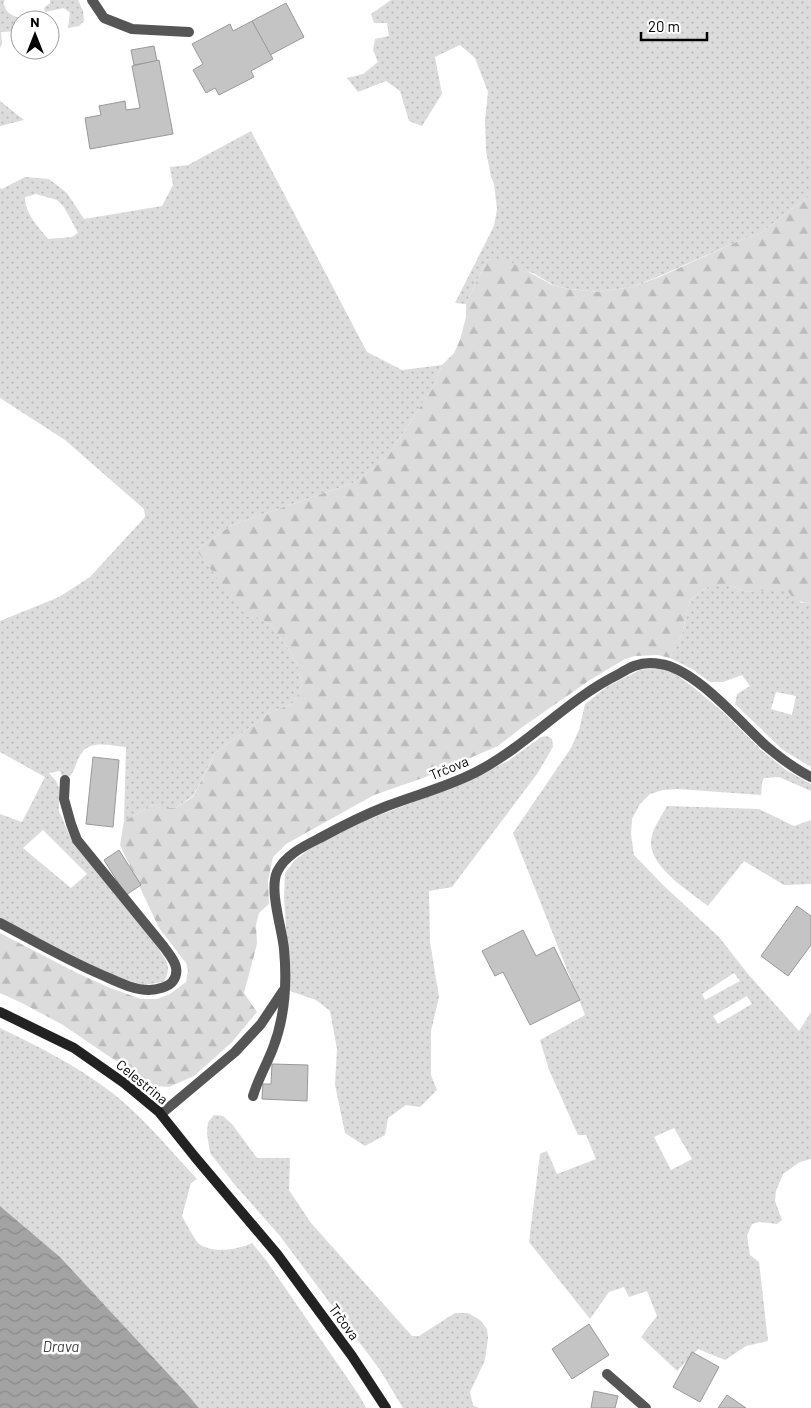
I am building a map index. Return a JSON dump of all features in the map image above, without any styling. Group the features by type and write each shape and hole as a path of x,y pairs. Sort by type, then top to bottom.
{"street":[{"path":"92,0 104,18 132,29 189,32"},
{"name":"Trčova","path":"254,1096 257,1084 276,1040 285,988 286,963 274,883 284,861 304,847 386,806 441,787 479,771 513,750 602,682 634,666 647,663 675,668 688,675 767,746 811,778"},
{"path":"0,923 74,963 117,982 137,988 149,990 162,987 172,983 177,974 175,962 164,947 77,840 64,799 65,780"},
{"path":"161,1114 235,1052 261,1024 285,988"},
{"name":"Celestrina","path":"0,1012 74,1048 124,1082 161,1114 277,1254"},
{"name":"Trčova","path":"277,1254 352,1356 386,1408"},
{"path":"608,1374 646,1408"}],"green space":[{"path":"0,0 5,0 3,3 10,14 10,32 1,32 2,44 0,48"},
{"path":"50,0 78,0 83,11 84,21 79,26 68,28 70,13 64,8 44,10 44,8 50,3"},
{"path":"391,0 811,0 811,195 759,234 743,239 631,287 599,292 569,289 553,285 533,273 487,259 466,304 455,303 494,226 497,209 494,184 486,151 485,120 488,92 475,58 460,45 435,57 442,94 422,126 409,121 400,91 386,81 358,92 347,78 363,74 378,62 373,50 375,39 389,36 387,23 374,23 371,14"},
{"path":"0,101 24,120 0,126"},
{"path":"251,131 367,352 402,370 442,365 433,387 388,456 356,482 232,525 196,550 247,616 257,617 271,625 289,650 297,664 302,684 292,704 269,713 215,753 193,796 175,808 161,808 153,805 124,821 126,747 101,744 90,746 81,754 70,776 62,776 60,771 49,773 59,788 59,811 71,839 158,948 166,961 168,972 164,982 143,985 112,975 0,919 0,814 22,822 45,777 0,752 0,621 59,597 90,577 145,517 144,509 65,440 0,398 0,188 2,189 25,177 49,179 67,193 84,219 162,206 173,185 170,167 188,165","holes":["36,194 57,200 64,207 78,233 72,237 48,239 27,209 25,197","43,830 87,874 71,888 23,848"]},
{"path":"811,195 811,603 795,599 785,586 779,589 748,592 730,586 709,586 690,600 682,634 670,658 658,655 635,656 625,659 590,680 498,746 423,778 374,795 286,844 273,857 268,881 269,904 259,913 256,925 257,944 244,993 257,1012 232,1042 194,1076 169,1087 155,1086 63,1025 0,993 0,933 75,972 141,999 157,999 170,994 186,982 188,970 186,963 159,928 120,845 124,821 153,805 161,808 175,808 193,797 215,753 269,713 292,704 302,684 297,664 271,625 257,617 247,617 196,550 232,525 356,482 388,456 433,387 442,365 454,353 460,340 466,317 466,304 487,259 509,261 552,285 569,289 599,292 631,287 657,278 743,239 759,234"},
{"path":"709,586 730,586 748,592 785,586 801,603 811,603 811,767 783,750 735,704 737,694 750,686 742,675 723,682 710,682 692,669 670,658 682,634 690,600","holes":["776,692 796,696 792,715 771,709"]},
{"path":"651,668 671,671 724,713 761,750 786,770 811,784 811,791 779,777 764,778 761,795 678,789 663,790 650,794 640,804 632,819 631,834 634,855 719,937 748,974 799,1031 811,1012 811,1159 800,1162 783,1174 776,1191 775,1201 782,1220 777,1224 759,1222 752,1224 747,1236 750,1255 759,1262 768,1341 746,1346 725,1360 698,1349 677,1371 641,1337 657,1316 647,1291 629,1297 624,1287 609,1292 590,1319 529,1242 540,1154 547,1151 557,1174 596,1159 586,1135 578,1135 549,1070 540,1040 585,1015 513,833 571,748 579,730 585,704 608,686 640,670","holes":["734,973 740,981 705,1000 702,994","747,996 752,1004 718,1024 713,1016","674,1128 692,1159 671,1170 654,1137"]},
{"path":"547,736 552,739 553,747 537,774 452,887 429,891 430,942 439,997 431,1031 431,1075 437,1090 420,1107 406,1105 388,1118 385,1135 365,1146 345,1133 335,1085 337,1049 330,1011 316,1000 290,991 284,898 285,873 295,860 315,845 367,820 455,786 508,761 541,737"},
{"path":"667,806 759,809 794,826 811,820 811,884 784,885 744,861 708,906 672,878 663,869 652,851 651,841 653,832"},
{"path":"0,1028 82,1071 131,1109 154,1132 197,1179 191,1183 182,1216 198,1243 210,1249 225,1250 239,1248 252,1243 266,1260 366,1408 199,1408 60,1257 0,1206"},
{"path":"214,1115 223,1116 232,1124 257,1158 290,1158 289,1190 311,1223 412,1336 419,1336 455,1313 468,1313 480,1320 487,1329 488,1338 485,1360 470,1392 473,1405 478,1408 403,1408 380,1370 280,1236 235,1185 210,1153 207,1133 208,1122"}],"water":[{"name":"Drava","path":"0,1206 60,1257 199,1408 0,1408"}],"building":[{"path":"286,3 304,37 270,55 252,21"},
{"path":"252,21 273,59 251,71 254,77 219,95 215,88 206,93 193,70 203,64 192,44 230,24 233,31"},
{"path":"154,46 157,61 134,65 131,50"},
{"path":"159,60 173,134 90,149 85,118 101,115 99,106 125,101 126,110 140,108 132,66"},
{"path":"93,757 119,760 113,827 86,824"},
{"path":"119,850 141,885 126,895 104,860"},
{"path":"797,906 811,916 811,945 788,976 761,956"},
{"path":"523,930 536,956 554,947 580,1000 530,1025 503,972 495,976 482,951"},
{"path":"272,1064 308,1065 307,1101 262,1099 263,1084 271,1084"},
{"path":"589,1324 609,1355 572,1379 552,1349"},
{"path":"692,1352 719,1367 700,1402 673,1387"},
{"path":"594,1391 618,1396 615,1408 591,1408"},
{"path":"727,1395 746,1408 718,1408"}]}
